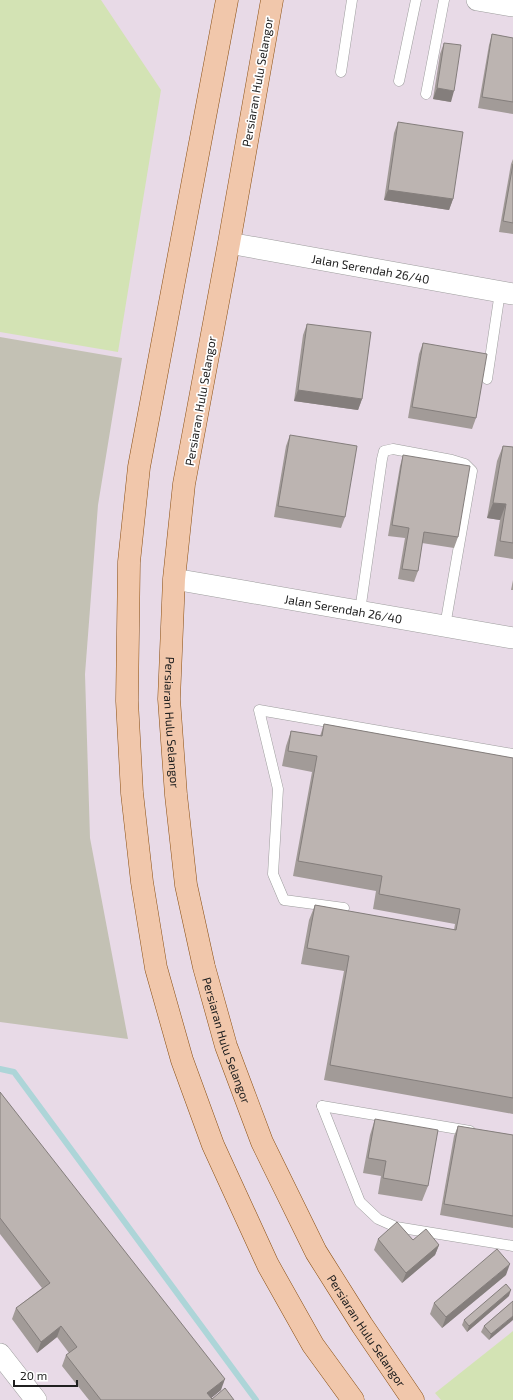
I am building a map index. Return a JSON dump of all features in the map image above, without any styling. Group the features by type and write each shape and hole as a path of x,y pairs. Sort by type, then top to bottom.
{"main road":[{"path":"226,0 139,467 129,562 127,701 132,793 142,882 156,968 182,1060 213,1145 268,1266 313,1345 353,1400"},
{"name":"Persiaran Hulu Selangor","path":"272,0 184,484 174,579 169,699 177,802 186,885 204,967 224,1038 262,1142 316,1252 362,1325 413,1400"}],"street":[{"path":"481,0 513,6"},
{"name":"Jalan Serendah 26/40","path":"229,243 507,293"},
{"name":"Jalan Serendah 26/40","path":"174,579 513,638"},
{"path":"0,1354 36,1400"}],"lane":[{"path":"341,72 352,0"},
{"path":"399,81 416,0"},
{"path":"426,94 444,0"},
{"path":"488,379 507,293"},
{"path":"360,611 382,459 384,451 393,449 452,460 465,464 472,471 444,626"},
{"path":"344,908 284,900 273,874 278,789 259,710 513,754"},
{"path":"482,1133 322,1106 360,1202 378,1219 396,1227 513,1246"}],"shaded area":[{"path":"0,0 513,0 513,1400 0,1400"},
{"path":"0,337 122,358 98,505 85,674 90,838 128,1039 0,1022"}],"green space":[{"path":"0,0 101,0 161,90 118,352 0,332"},
{"path":"513,1331 513,1400 441,1400 435,1393"}],"building":[{"path":"492,34 513,38 513,102 482,97"},
{"path":"444,43 461,45 454,91 437,88"},
{"path":"398,122 463,132 453,199 388,190"},
{"path":"513,164 513,223 503,221"},
{"path":"307,324 371,332 362,399 298,390"},
{"path":"423,343 487,354 476,418 412,407"},
{"path":"290,435 357,446 345,517 278,506"},
{"path":"503,446 513,447 513,543 500,541 506,504 493,503"},
{"path":"403,455 470,466 458,537 424,532 418,571 402,569 409,528 392,525"},
{"path":"324,724 513,758 513,1098 330,1065 349,956 307,948 315,905 456,930 460,909 379,894 382,876 298,861 317,756 288,751 291,731 322,736"},
{"path":"0,1092 225,1379 207,1393 212,1399 225,1388 234,1400 101,1400 66,1355 77,1347 61,1326 41,1342 16,1308 50,1283 0,1218"},
{"path":"375,1119 438,1130 428,1186 383,1178 386,1161 368,1158"},
{"path":"458,1126 513,1135 513,1216 444,1204"},
{"path":"397,1222 413,1240 426,1229 439,1245 406,1273 378,1239"},
{"path":"497,1249 510,1264 446,1317 434,1303"},
{"path":"506,1284 511,1290 469,1326 464,1320"},
{"path":"513,1301 513,1316 491,1334 484,1326"}],"waterway":[{"path":"0,1069 14,1072 256,1400"}]}
